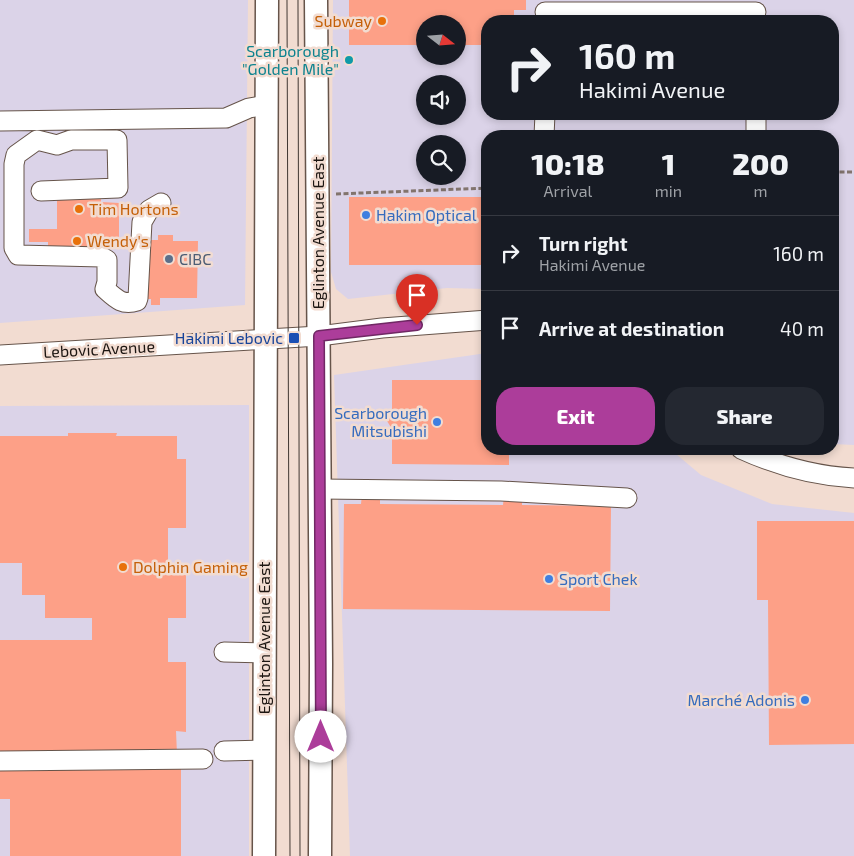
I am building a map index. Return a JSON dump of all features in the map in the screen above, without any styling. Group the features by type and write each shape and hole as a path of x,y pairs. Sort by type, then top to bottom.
{"main road":[{"name":"Eglinton Avenue East","path":"264,856 267,0"},
{"name":"Eglinton Avenue East","path":"316,0 320,489 320,856"}],"street":[{"path":"545,11 756,11"},
{"path":"0,121 226,118 249,108 268,105"},
{"path":"41,191 118,188 117,140 71,140 58,144 37,140 16,156 14,164 14,248 18,255 102,257 107,260 107,282 104,289 118,301 128,304 137,301 142,222 148,210 161,203"},
{"name":"Lebovic Avenue","path":"0,355 266,340 481,321"},
{"path":"774,456 830,477 854,478"},
{"path":"320,489 501,491 627,498"},
{"path":"224,652 264,652"},
{"path":"224,751 264,750"},
{"path":"0,761 203,759"}],"path":[{"path":"839,172 854,172"},
{"path":"336,194 481,188"}],"shaded area":[{"path":"0,0 248,0 245,305 0,323"},
{"path":"333,0 854,0 854,445 839,444 839,130 481,130 481,289 447,288 348,299 336,289 331,272"},
{"path":"481,354 481,455 677,455 701,475 772,504 854,513 854,856 350,856 334,375"},
{"path":"249,405 249,856 0,856 0,406"}],"building":[{"path":"349,0 526,0 526,10 514,10 514,15 481,15 481,45 466,45 466,15 416,15 416,45 349,45"},
{"path":"101,197 101,202 119,203 119,248 107,248 108,252 48,249 48,242 29,242 29,229 57,229 57,198"},
{"path":"349,197 481,197 481,265 349,265"},
{"name":"CIBC","path":"158,235 173,235 173,241 198,241 197,298 160,298 160,305 151,305 151,299 142,299 141,240 158,240"},
{"name":"Scarborough Mitsubishi","path":"392,380 481,380 481,455 509,455 509,465 392,464 392,429 387,421 392,415"},
{"path":"68,433 117,433 116,436 177,436 177,459 186,459 186,528 168,528 168,571 186,572 186,618 168,618 168,662 186,662 186,732 176,731 177,754 0,753 0,640 92,640 92,618 45,618 45,595 22,595 22,563 0,563 0,436 68,436"},
{"path":"362,494 380,495 380,504 503,505 504,495 522,495 522,505 611,506 610,611 343,609 344,504 361,504"},
{"path":"757,521 854,521 854,744 769,745 768,600 757,600"},
{"path":"0,765 181,767 181,856 10,856 10,799 0,799"}],"tram line":[{"path":"287,0 290,856"},
{"path":"298,0 300,856"}],"place":[{"name":"Subway","path":"382,21"},
{"name":"Scarborough \"Golden Mile\"","path":"349,60"},
{"name":"Tim Hortons","path":"79,209"},
{"name":"Hakim Optical","path":"366,215"},
{"name":"Wendy's","path":"77,241"},
{"name":"CIBC","path":"169,259"},
{"name":"Hakimi Lebovic","path":"294,338"},
{"name":"Scarborough Mitsubishi","path":"437,422"},
{"name":"Dolphin Gaming","path":"123,567"},
{"name":"Sport Chek","path":"549,579"},
{"name":"Marché Adonis","path":"805,700"}],"route":[{"path":"321,737 319,336 417,325"}]}
